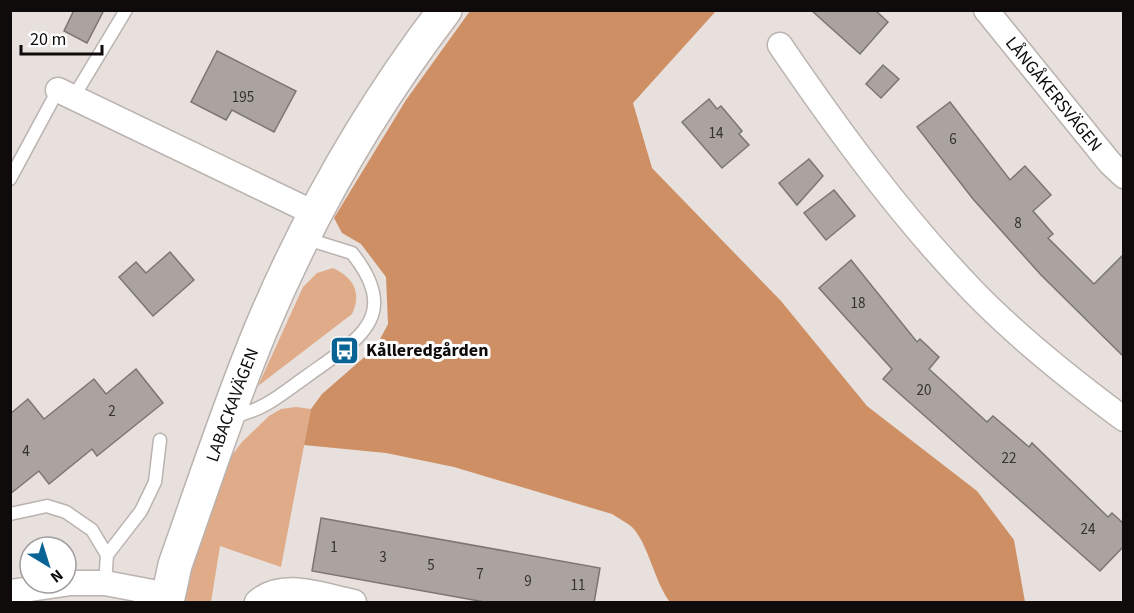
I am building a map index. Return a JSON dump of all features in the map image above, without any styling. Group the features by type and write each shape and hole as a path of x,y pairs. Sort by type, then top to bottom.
{"street":[{"name":"LABACKAVÄGEN","path":"167,599 175,565 261,328 310,226 376,109 445,10"},
{"name":"LÅNGÅKERSVÄGEN","path":"986,10 1110,163 1124,176"},
{"path":"780,45 818,100 905,213 971,289 1024,340 1124,419"},
{"path":"65,94 310,226"},
{"path":"10,592 71,583 105,583 167,599"},
{"path":"256,603 268,593 289,589 354,603"}],"lane":[{"path":"10,179 65,94 126,10"},
{"path":"227,418 256,412 345,350 364,333 373,315 374,301 371,284 352,253 310,226"},
{"path":"105,583 107,555 141,511 155,482 160,440"},
{"path":"10,514 47,506 66,512 92,530 107,555"}],"shaded area":[{"path":"470,11 716,11 633,103 652,168 781,301 867,406 977,491 1014,540 1025,602 670,602 638,535 632,527 612,514 454,467 386,453 304,445 311,409 322,394 376,347 388,324 386,277 361,244 342,233 334,218 406,100"},
{"path":"333,268 346,276 354,287 356,299 352,314 258,386 303,287 317,273"},
{"path":"296,407 311,409 281,567 220,546 211,602 178,602 220,471 242,442 269,416 281,409"}],"building":[{"path":"74,10 104,10 87,43 64,31"},
{"path":"811,10 875,10 888,22 860,54"},
{"path":"217,51 296,91 274,132 232,110 226,120 191,102"},
{"path":"883,65 899,79 881,98 866,84"},
{"path":"709,99 717,109 721,106 742,131 739,134 749,145 722,168 682,122"},
{"path":"950,102 1010,180 1025,166 1051,195 1033,211 1053,234 1048,238 1094,284 1124,254 1124,357 1041,275 973,199 917,127"},
{"path":"809,159 823,176 797,205 779,183"},
{"path":"834,190 855,216 826,240 804,213"},
{"path":"170,252 194,280 153,316 119,277 136,262 146,273"},
{"path":"851,260 917,342 920,339 939,357 929,369 987,422 993,416 1029,447 1032,443 1108,517 1112,513 1124,524 1124,546 1100,571 883,379 892,369 819,288"},
{"path":"136,369 163,403 97,456 92,449 49,484 39,471 10,494 10,414 28,399 44,419 94,379 106,394"},
{"path":"321,518 600,568 594,603 490,603 312,571"}],"place":[{"name":"Kålleredgården","path":"345,350"}]}
